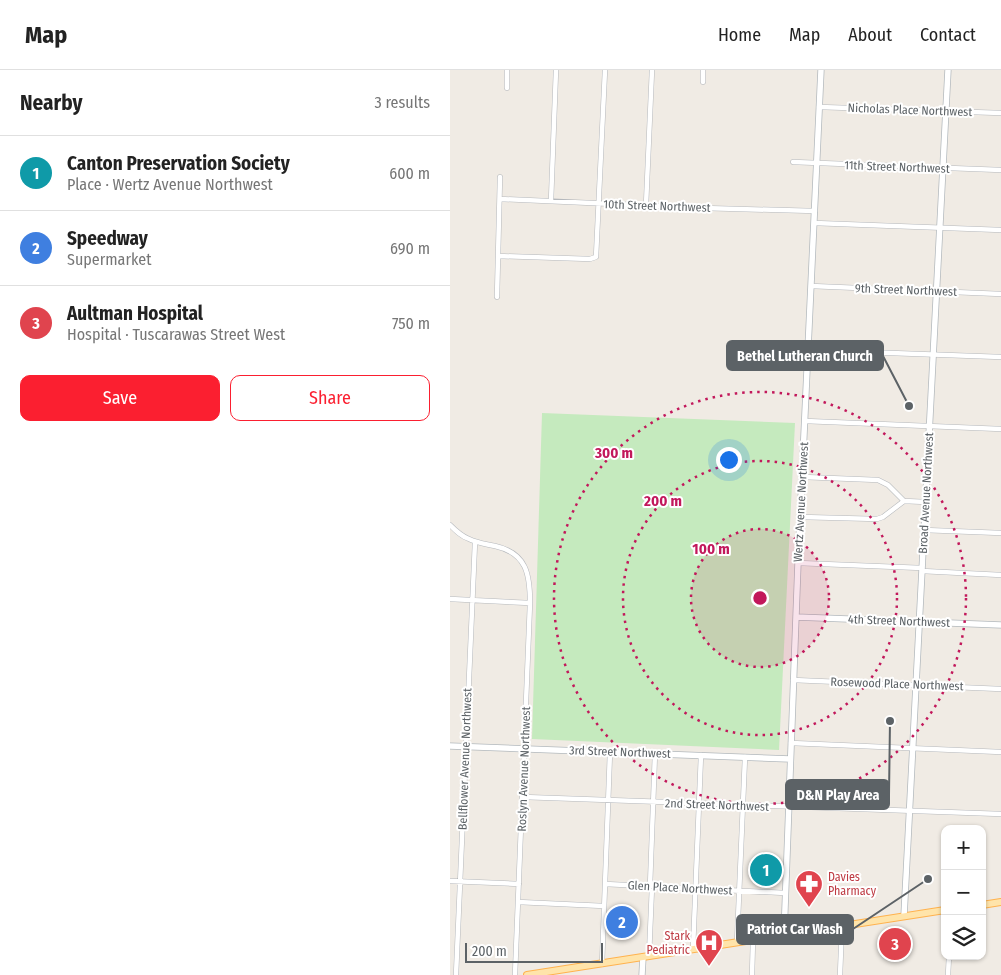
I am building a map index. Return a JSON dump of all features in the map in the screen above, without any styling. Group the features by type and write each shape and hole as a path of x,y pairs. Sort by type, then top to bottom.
{"main road":[{"path":"986,904 1001,902"},
{"path":"528,975 941,911"}],"street":[{"path":"507,70 507,88"},
{"path":"551,201 556,70"},
{"path":"498,256 595,258 606,70"},
{"path":"646,205 652,70"},
{"path":"703,70 703,82"},
{"name":"Wertz Avenue Northwest","path":"784,935 798,563 821,70"},
{"name":"Broad Avenue Northwest","path":"904,916 948,70"},
{"name":"Nicholas Place Northwest","path":"819,107 1001,114"},
{"name":"11th Street Northwest","path":"793,162 1001,170"},
{"path":"496,297 500,177"},
{"name":"10th Street Northwest","path":"500,199 814,211"},
{"path":"814,223 1001,230"},
{"name":"9th Street Northwest","path":"811,286 1001,294"},
{"path":"808,350 1001,357"},
{"path":"805,421 1001,429"},
{"path":"803,477 878,480 888,485 904,501"},
{"path":"801,517 877,519 883,517 904,501 926,502"},
{"path":"450,525 475,542"},
{"path":"924,530 1001,533"},
{"name":"Roslyn Avenue Northwest","path":"475,542 496,546 509,551 524,564 529,578 530,603 525,748 515,975"},
{"name":"Bellflower Avenue Northwest","path":"456,975 475,542"},
{"path":"798,563 1001,575"},
{"path":"450,599 530,603"},
{"name":"4th Street Northwest","path":"796,617 1001,625"},
{"name":"Rosewood Place Northwest","path":"793,680 1001,689"},
{"path":"791,743 1001,752"},
{"name":"3rd Street Northwest","path":"450,746 790,759"},
{"path":"602,964 610,752"},
{"path":"642,975 646,957 651,887 655,753"},
{"path":"693,949 701,756"},
{"path":"738,942 744,757"},
{"name":"2nd Street Northwest","path":"523,797 698,805 1001,814"},
{"path":"450,881 519,884"},
{"name":"Glen Place Northwest","path":"604,884 785,893"},
{"path":"518,902 604,906"},
{"path":"840,975 842,926"},
{"path":"752,975 753,940"},
{"path":"948,960 948,975"},
{"path":"578,975 579,967"}],"green space":[{"path":"542,413 795,423 779,750 532,739"}],"place":[{"name":"Bethel Lutheran Church","path":"909,406"},
{"name":"D&N Play Area","path":"890,721"},
{"name":"Canton Preservation Society","path":"766,870"},
{"name":"Patriot Car Wash","path":"928,879"},
{"name":"Davies Pharmacy","path":"809,908"},
{"name":"Speedway","path":"622,922"},
{"name":"Aultman Hospital","path":"895,944"},
{"name":"Stark Pediatric","path":"709,967"}]}
